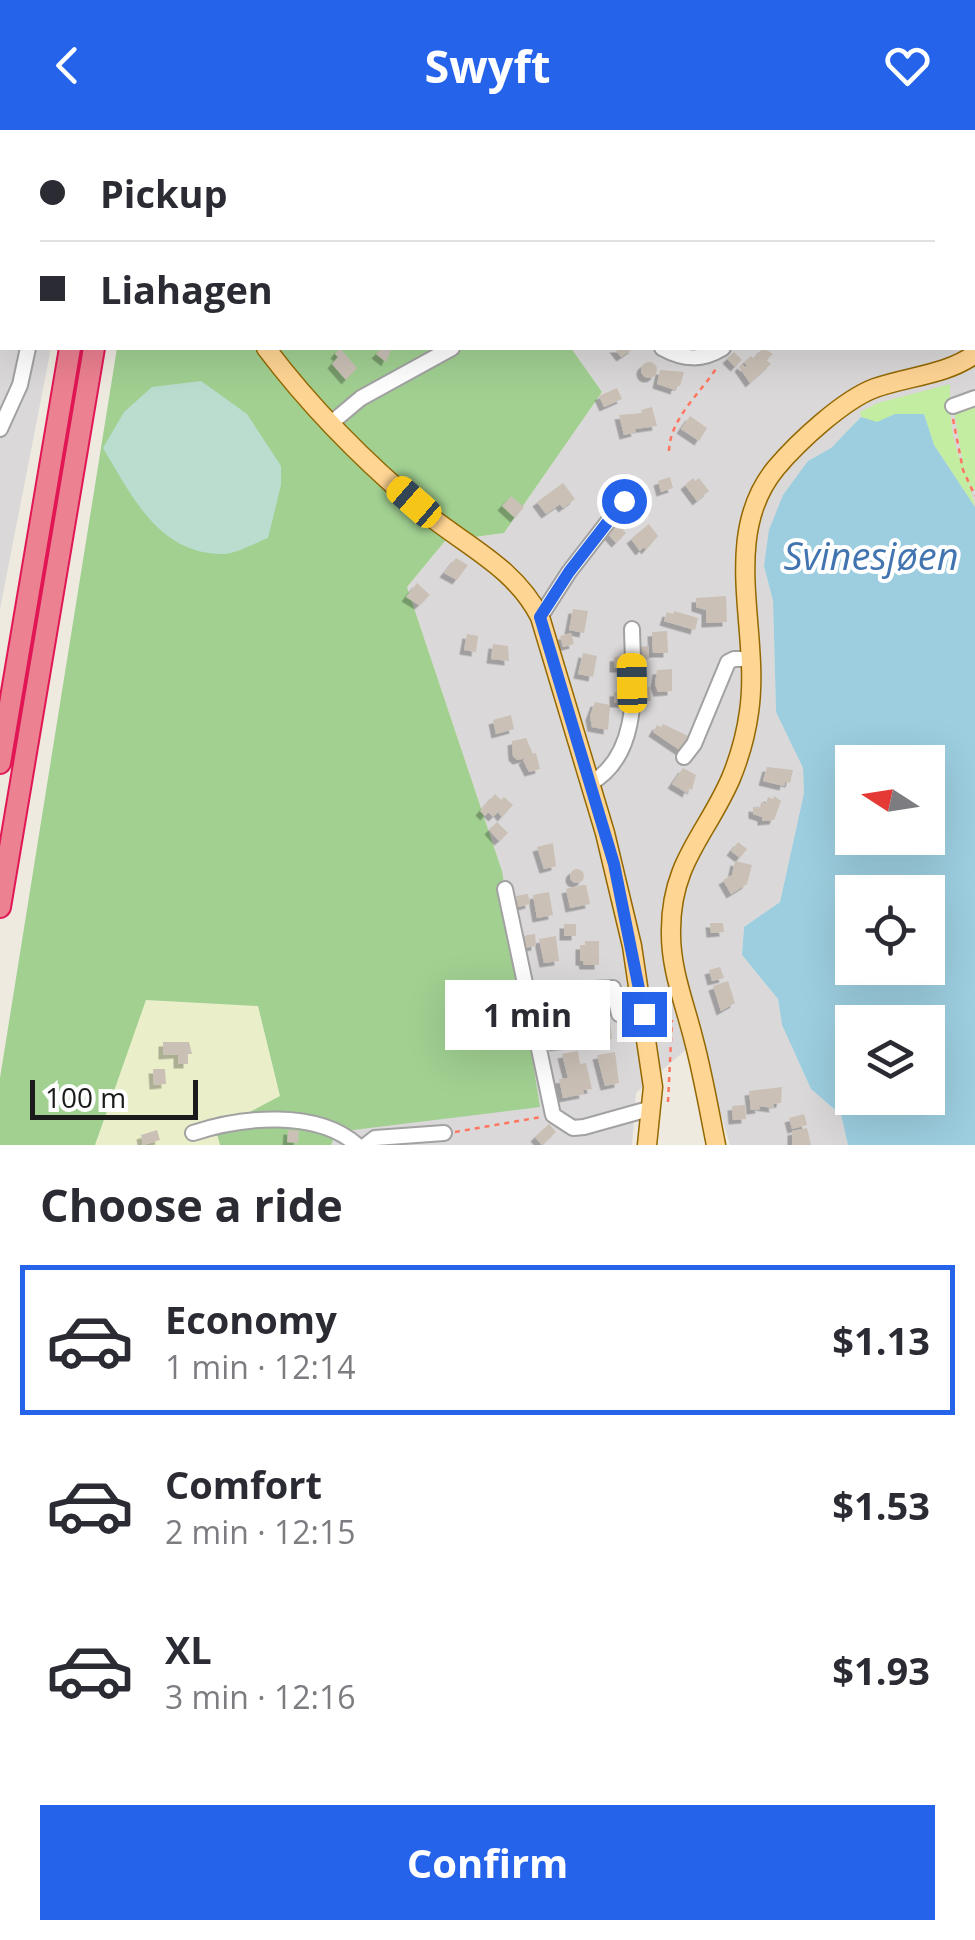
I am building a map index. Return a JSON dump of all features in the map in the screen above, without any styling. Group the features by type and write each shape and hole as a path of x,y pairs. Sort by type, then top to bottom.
{"highway":[{"path":"0,764 70,350"},
{"path":"0,907 94,350"}],"main road":[{"path":"268,350 330,424 430,516 505,570 526,593 540,617 610,848 629,929 650,1049 652,1108 646,1145"},
{"path":"716,1145 674,970 672,911 681,869 726,788 742,747 750,705 751,658 746,540 758,496 776,468 860,394 950,368 975,354"}],"street":[{"path":"0,429 20,384 28,350"},
{"path":"330,424 361,398 448,350"},
{"path":"666,350 684,358 696,358 719,350"},
{"path":"952,406 975,398"},
{"path":"540,617 624,501"},
{"path":"589,784 611,765 631,720 632,629"},
{"path":"684,757 694,744 728,662 751,658"},
{"path":"505,889 553,1115 573,1128 652,1108"},
{"path":"530,1010 562,1005 575,990 614,988 620,1014 630,1013"},
{"path":"193,1133 244,1121 280,1119 346,1135 357,1145"},
{"path":"366,1145 375,1138 444,1134"}],"path":[{"path":"669,451 669,438 716,369 722,350"},
{"path":"952,406 962,470 975,496"},
{"path":"652,1108 668,1101 672,1018"},
{"path":"444,1134 553,1115"}],"shaded area":[{"path":"0,350 51,350 0,609"},
{"path":"572,350 975,350 975,507 934,445 924,414 895,414 877,423 861,417 831,448 808,461 764,566 773,601 776,712 803,768 804,793 780,902 744,927 742,955 778,999 782,1025 811,1089 835,1110 835,1115 841,1115 848,1145 730,1145 698,1039 636,1093 632,1145 331,1145 502,871 407,587 445,541 504,533 602,392"}],"green space":[{"path":"117,350 572,350 602,392 504,533 445,541 407,587 502,871 540,1107 337,1132 331,1145 220,1145 216,1130 280,1096 258,1006 146,1000 95,1145 0,1145 0,1078"},
{"path":"201,381 247,414 281,466 281,485 268,538 224,554 201,552 165,534 137,503 103,448 124,412 152,387"},
{"path":"950,384 953,435 963,465 954,411 975,402 975,491 969,482 975,507 934,445 924,414 895,414 877,423 861,417 860,412 878,403"},
{"path":"145,1000 258,1006 280,1096 217,1130 220,1145 95,1145"}],"water":[{"name":"Svinesjøen","path":"895,414 924,414 934,445 975,507 975,1145 848,1145 841,1115 945,1115 945,1005 835,1005 835,1110 811,1089 782,1025 778,999 742,955 744,927 780,902 804,793 803,768 776,712 773,601 764,566 769,530 783,495 808,461 831,448 861,417 877,422"}],"building":[{"path":"342,350 357,368 346,380 332,364 338,357 335,354"},
{"path":"380,350 391,350 386,362 376,354"},
{"path":"761,350 773,354 766,360 771,364 750,383 739,367 747,366 744,362 751,356 754,359"},
{"path":"734,352 742,360 735,367 727,359"},
{"path":"649,362 657,370 649,378 641,370"},
{"path":"660,370 684,372 680,386 675,390 657,384"},
{"path":"617,388 622,399 604,407 599,396"},
{"path":"652,407 657,426 624,435 619,415 642,413 641,410"},
{"path":"690,416 707,428 699,441 681,429"},
{"path":"670,477 673,488 661,492 658,481"},
{"path":"699,478 709,491 697,501 685,485"},
{"path":"563,483 575,499 546,514 537,502"},
{"path":"511,496 524,507 515,518 502,506"},
{"path":"618,524 626,533 616,543 608,534"},
{"path":"649,524 658,536 646,550 644,547 640,551 631,539"},
{"path":"456,558 468,565 457,580 444,573"},
{"path":"417,583 430,595 419,605 406,597"},
{"path":"726,596 727,622 706,623 706,610 696,607 696,598"},
{"path":"573,609 588,611 584,633 569,630"},
{"path":"667,612 698,618 695,630 664,621"},
{"path":"667,631 668,653 653,653 652,632"},
{"path":"571,633 574,644 563,647 560,636"},
{"path":"467,634 478,636 476,652 464,650"},
{"path":"493,644 508,646 509,661 491,659"},
{"path":"648,646 649,659 637,660 636,647"},
{"path":"583,653 597,656 593,677 578,674"},
{"path":"626,656 626,668 614,668 614,657"},
{"path":"672,669 672,691 658,692 657,670"},
{"path":"650,687 651,701 638,701 638,688"},
{"path":"626,691 627,703 614,703 614,692"},
{"path":"595,702 610,705 608,730 592,727 590,716"},
{"path":"511,715 514,729 496,734 493,720"},
{"path":"663,724 692,738 684,753 653,732"},
{"path":"526,738 540,769 529,772 523,760 526,758 517,760 513,756 512,741"},
{"path":"767,767 793,770 790,783 785,782 784,786 763,781"},
{"path":"683,768 696,775 692,790 689,788 687,793 672,784"},
{"path":"495,794 513,805 502,817 498,812 493,817 488,812 485,816 480,811"},
{"path":"768,797 781,801 774,820 762,821 762,817 753,814 753,807 760,808 761,802 766,804"},
{"path":"497,822 508,833 499,841 489,830"},
{"path":"738,842 747,849 740,858 731,851"},
{"path":"553,843 556,866 544,869 537,847"},
{"path":"735,861 752,865 747,884 731,894 723,880 732,875"},
{"path":"577,869 584,876 577,883 570,876"},
{"path":"586,885 590,904 570,908 566,889"},
{"path":"549,892 553,915 537,918 533,895"},
{"path":"528,894 530,904 518,907 516,896"},
{"path":"710,923 723,923 724,932 711,933"},
{"path":"564,924 576,924 576,936 564,936"},
{"path":"535,934 536,946 523,948 522,936"},
{"path":"556,936 559,961 544,963 539,939"},
{"path":"585,941 599,941 599,965 584,965 580,961 580,945 585,945"},
{"path":"720,967 724,978 712,981 709,970"},
{"path":"728,981 735,1003 721,1011 713,986"},
{"path":"575,1007 582,1014 575,1021 568,1014"},
{"path":"609,1008 612,1039 593,1041 591,1010"},
{"path":"563,1019 568,1045 554,1047 549,1022"},
{"path":"163,1042 189,1042 192,1054 188,1054 188,1064 178,1064 178,1054 163,1055"},
{"path":"578,1051 580,1064 586,1063 592,1089 563,1098 559,1079 568,1078 562,1054"},
{"path":"615,1052 619,1083 605,1086 597,1055"},
{"path":"153,1069 165,1069 166,1084 154,1085"},
{"path":"782,1087 781,1103 773,1104 774,1108 759,1106 760,1109 751,1110 749,1091"},
{"path":"745,1105 746,1119 733,1120 732,1106"},
{"path":"804,1114 807,1125 792,1129 789,1118"},
{"path":"549,1124 556,1132 542,1145 535,1137"},
{"path":"807,1128 811,1145 792,1145 792,1131"},
{"path":"157,1130 160,1140 143,1145 141,1135"},
{"path":"288,1130 299,1131 298,1143 287,1142"}],"route":[{"path":"624,501 540,617 614,864 644,1014"}]}
